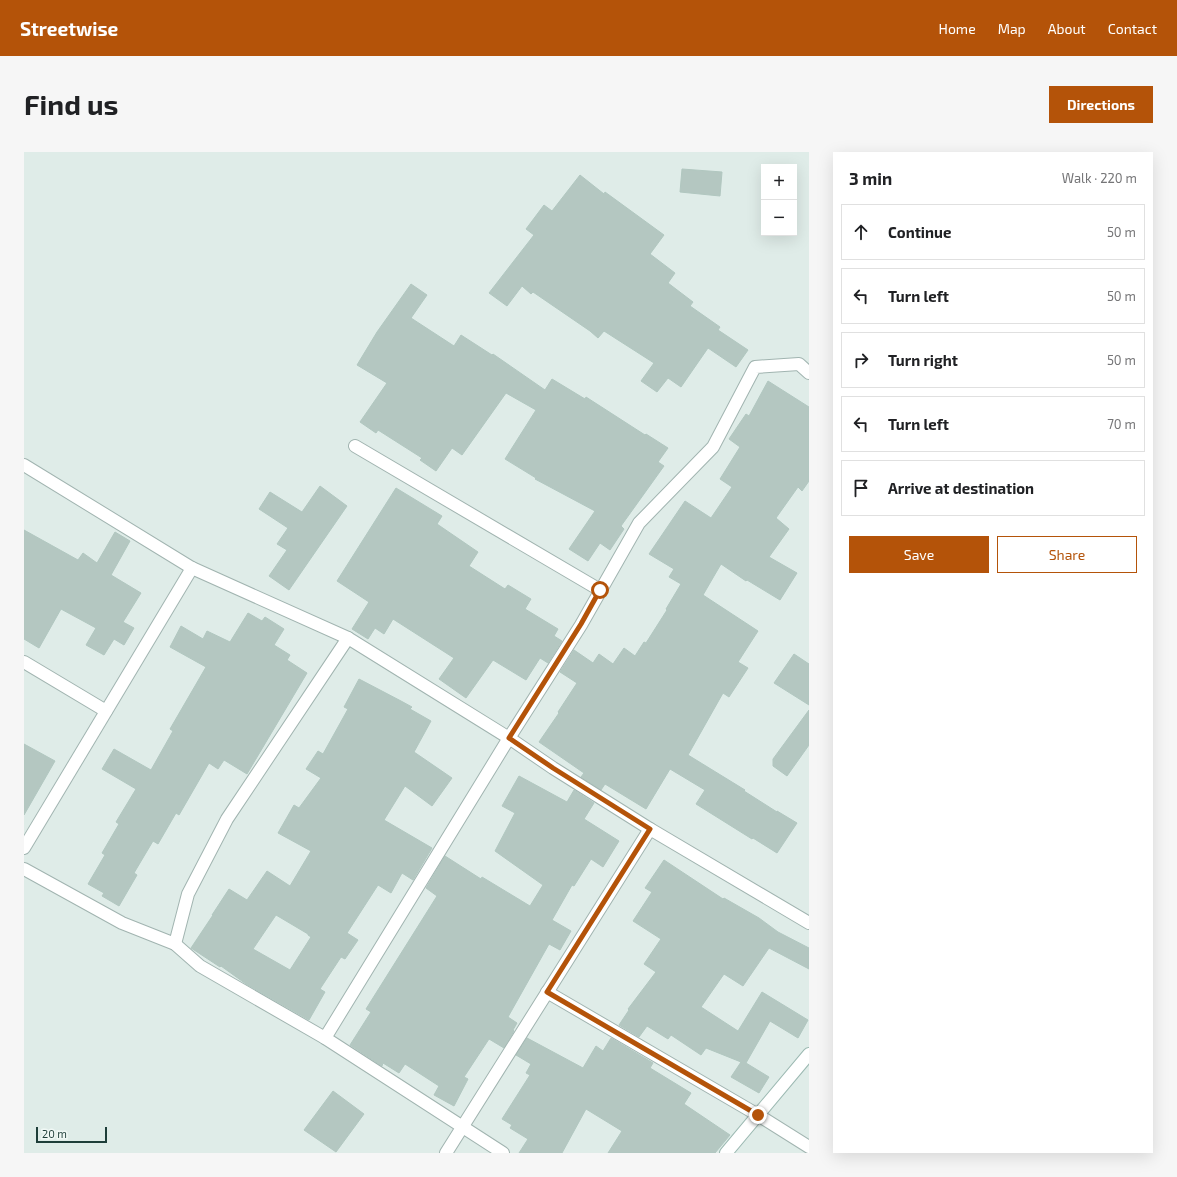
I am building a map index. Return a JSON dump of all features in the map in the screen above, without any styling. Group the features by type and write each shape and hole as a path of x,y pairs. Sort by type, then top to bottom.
{"street":[{"path":"325,1038 509,738 581,624 639,523 713,447 755,367 799,364 809,373"},
{"path":"355,446 600,590"},
{"path":"24,465 192,568 348,638 509,738 553,768 650,829 809,923"},
{"path":"24,848 192,568"},
{"path":"175,944 188,894 227,819 348,638"},
{"path":"24,662 106,711"},
{"path":"446,1153 650,829"},
{"path":"24,869 122,923 175,944 200,966 325,1038 462,1128 503,1153"},
{"path":"547,992 758,1115 809,1147"},
{"path":"726,1153 809,1054"}],"building":[{"path":"682,169 722,172 720,196 680,192"},
{"path":"580,175 604,194 605,192 664,235 650,254 675,273 668,283 693,302 690,306 720,327 718,330 748,350 736,367 708,348 681,387 668,378 657,392 641,381 654,363 604,331 598,338 533,292 531,294 522,286 507,306 489,293 534,235 526,229 544,205 552,211"},
{"path":"411,284 427,295 411,318 454,346 461,335 492,355 493,354 545,390 552,379 585,399 586,397 668,448 658,462 664,466 621,526 624,529 610,550 600,543 588,561 569,549 595,511 535,479 536,478 505,459 536,410 506,393 462,455 452,448 436,471 420,460 422,458 378,430 376,433 360,422 387,383 357,365 377,332"},
{"path":"768,381 809,407 809,481 802,491 798,487 776,518 789,529 769,557 797,573 780,600 747,580 746,581 721,564 703,595 758,631 738,662 748,668 729,697 723,693 688,755 745,790 744,791 777,812 797,823 777,853 696,804 705,790 670,769 646,809 605,784 601,790 581,777 584,773 539,742 577,683 560,672 574,650 593,663 599,654 613,664 624,648 635,656 644,642 646,643 667,610 666,609 681,584 669,577 674,569 649,554 685,501 711,518 732,487 720,479 740,447 729,439 746,414 749,416"},
{"path":"320,486 347,506 289,590 269,576 287,550 277,544 288,528 259,509 270,492 302,512"},
{"path":"396,488 442,516 437,524 478,552 469,566 505,589 508,585 531,599 525,609 558,629 554,636 562,641 548,663 540,658 526,680 493,660 466,698 439,679 454,658 393,619 384,634 375,628 368,639 352,629 369,602 337,581"},
{"path":"24,530 78,560 83,553 97,563 115,532 130,541 111,575 141,593 123,622 134,628 124,645 114,639 104,655 86,645 96,628 61,609 39,648 24,639"},
{"path":"248,613 262,621 265,617 284,629 274,645 290,655 287,660 307,673 247,774 224,760 218,769 209,763 179,815 176,813 158,844 153,841 134,873 137,875 119,906 102,896 104,893 88,884 105,855 102,853 119,824 116,822 136,789 102,769 114,749 151,770 173,731 170,729 206,667 170,647 181,626 203,639 207,631 230,642"},
{"path":"794,654 809,664 809,705 774,683"},
{"path":"359,679 412,707 410,709 431,721 414,752 452,778 432,806 405,786 384,820 432,848 413,880 402,873 391,893 378,885 347,933 358,940 345,959 341,957 320,989 325,992 309,1020 246,984 221,966 220,967 191,948 229,889 247,900 267,871 290,886 311,851 278,833 294,805 299,808 321,778 306,769 318,751 323,754 348,709 344,707","holes":["276,915 311,937 290,970 253,949"]},
{"path":"809,710 809,745 787,776 773,766 773,759"},
{"path":"24,744 55,761 24,815"},
{"path":"519,776 567,802 574,790 594,803 584,819 619,841 603,867 591,859 574,886 572,885 552,920 571,931 560,950 549,944 508,1017 517,1023 513,1030 514,1031 504,1048 489,1039 464,1077 468,1079 454,1106 434,1095 439,1086 405,1064 399,1073 383,1063 382,1066 350,1045 371,1012 366,1009 437,896 426,888 445,856 481,879 482,877 530,906 543,885 495,851 515,813 502,806"},
{"path":"664,860 723,899 724,898 759,918 778,932 809,948 809,969 769,948 743,986 724,974 701,1007 738,1031 762,992 808,1020 798,1038 770,1021 746,1063 769,1077 759,1093 731,1077 741,1062 706,1048 701,1055 671,1035 668,1039 647,1026 639,1037 619,1025 629,1010 628,1009 656,972 644,964 661,939 633,921 652,892 645,888"},
{"path":"527,1038 583,1068 596,1046 603,1051 611,1038 653,1063 650,1068 691,1093 684,1104 730,1135 715,1153 608,1153 622,1131 586,1109 562,1153 519,1153 528,1139 510,1128 512,1125 502,1119 530,1075 526,1073 531,1064 516,1055"},
{"path":"333,1091 364,1114 336,1152 304,1130"}],"route":[{"path":"600,590 581,624 509,738 553,768 650,829 547,992 758,1115"}]}
